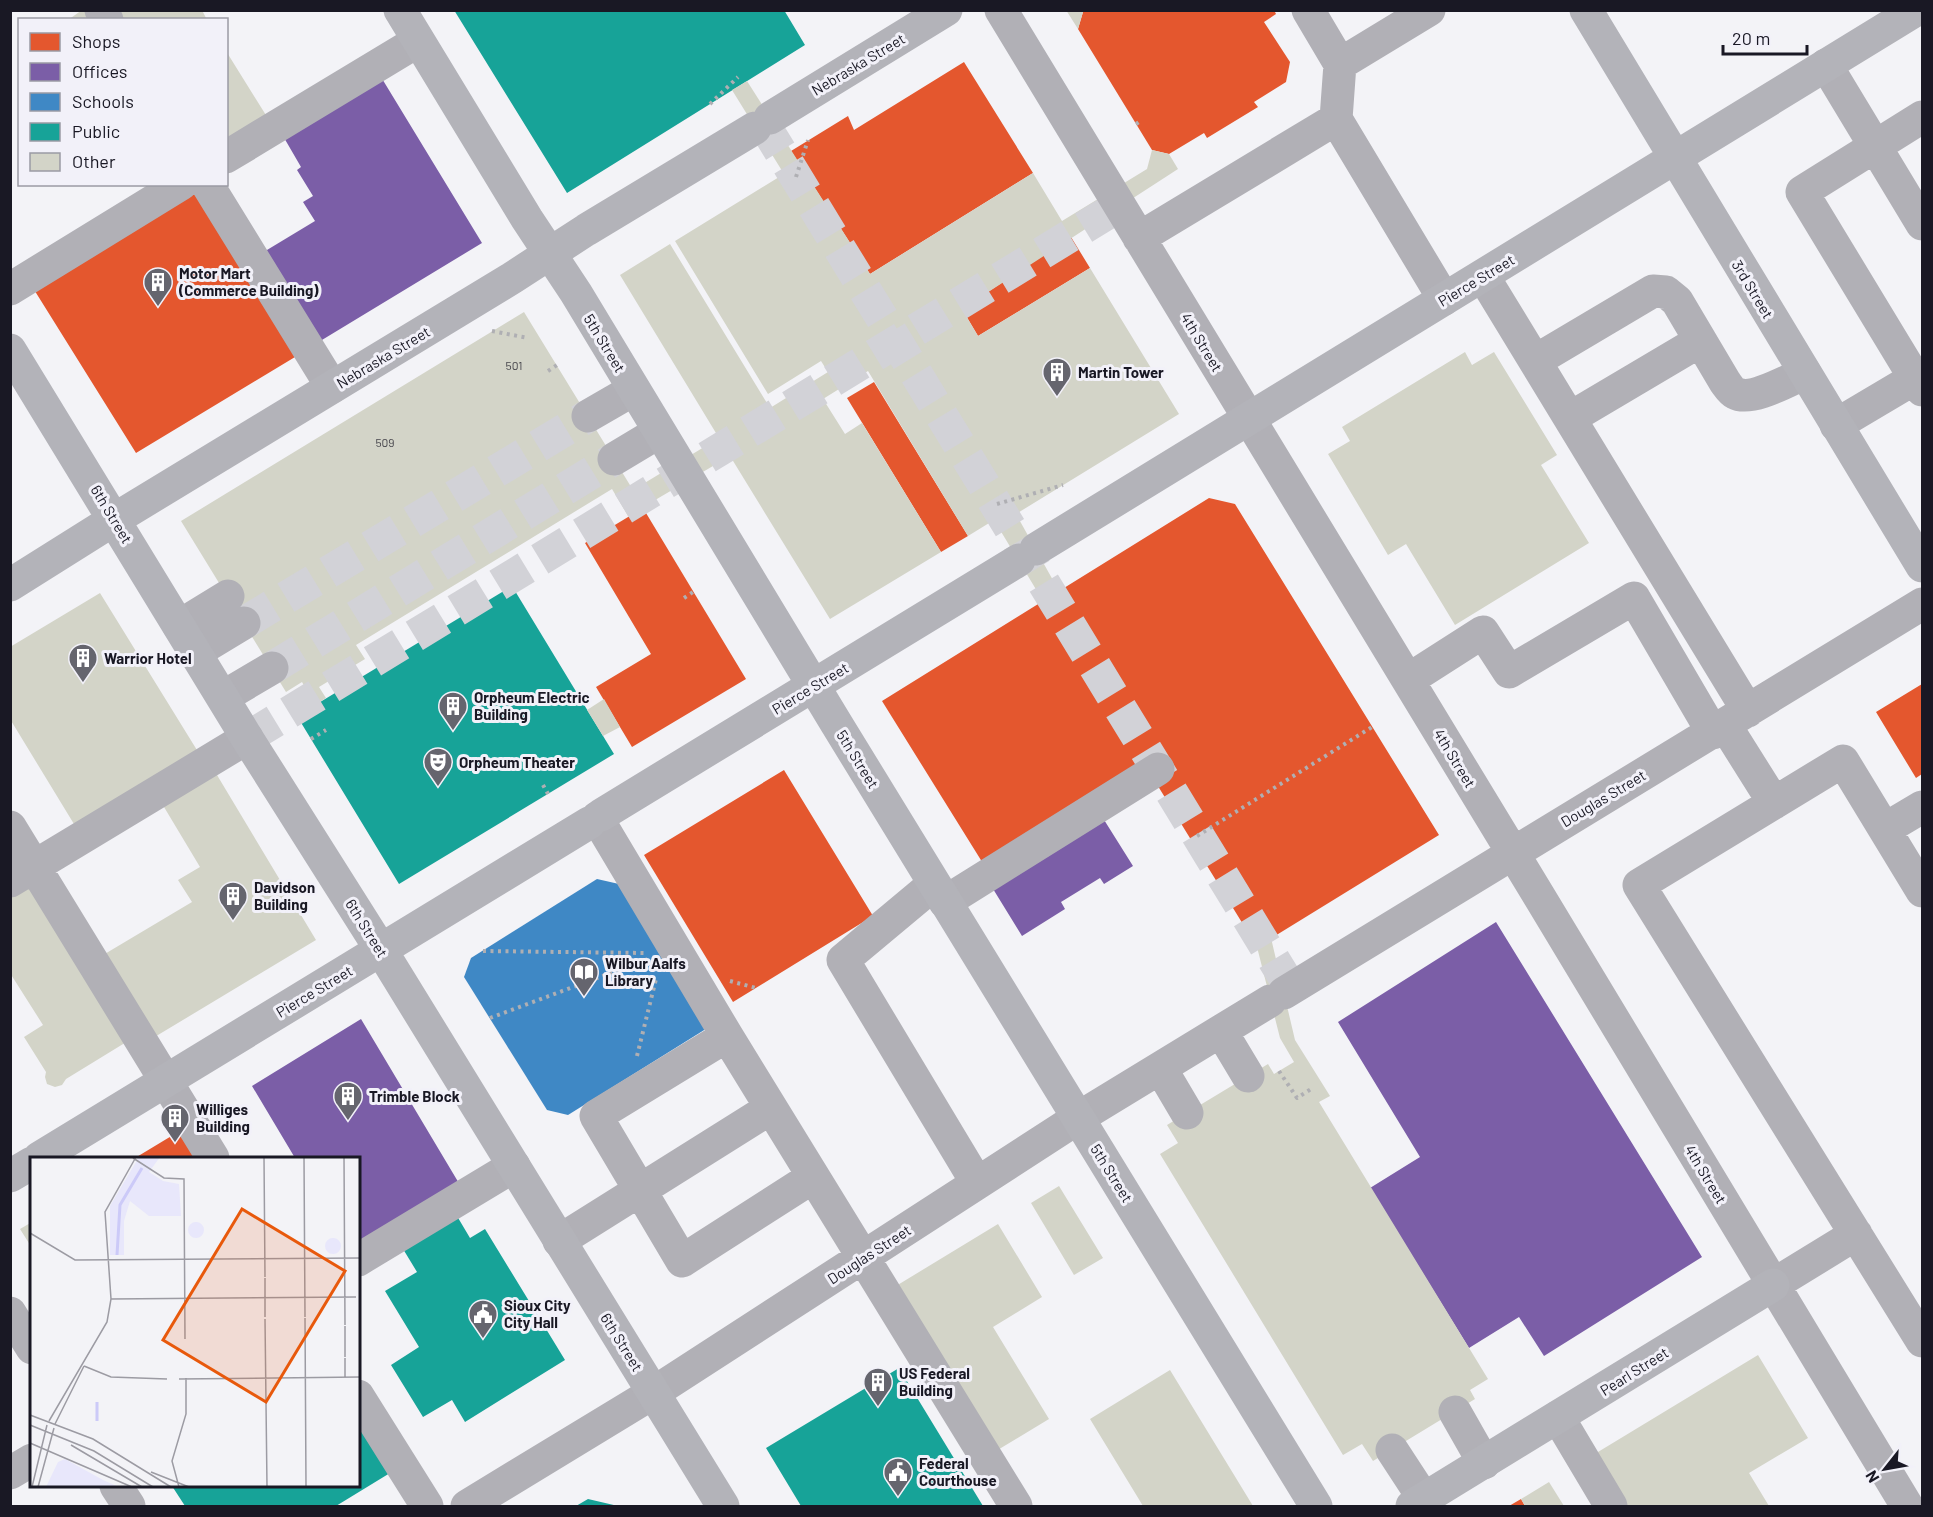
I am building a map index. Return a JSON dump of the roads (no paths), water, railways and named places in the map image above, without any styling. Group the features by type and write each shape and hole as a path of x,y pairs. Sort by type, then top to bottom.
{"main road":[{"name":"5th Street","path":"400,10 1316,1506"},
{"name":"Nebraska Street","path":"10,585 946,10"},
{"name":"3rd Street","path":"1586,10 1923,566"},
{"name":"Pierce Street","path":"41,1157 1916,10"},
{"name":"6th Street","path":"10,350 247,738 381,950 723,1506"},
{"path":"10,1176 30,1164"},
{"name":"Pearl Street","path":"1418,1503 1773,1285"}],"street":[{"name":"4th Street","path":"1001,10 1773,1285 1899,1504"},
{"path":"1308,10 1340,64 1336,119 1444,299"},
{"path":"1340,64 1429,10"},
{"path":"228,156 418,41"},
{"path":"1826,65 1923,224"},
{"path":"1836,425 1920,381 1802,192 1923,117"},
{"path":"1139,238 1336,119"},
{"path":"10,289 178,186"},
{"path":"208,186 332,387"},
{"path":"1483,276 1570,418 1729,723 1774,803"},
{"path":"1535,361 1653,291 1666,292 1677,301 1733,392 1743,396 1754,394 1805,373"},
{"path":"1570,418 1700,341"},
{"path":"588,416 633,390"},
{"path":"614,459 659,432"},
{"path":"187,639 228,596"},
{"path":"1408,680 1483,632 1509,672 1634,598 1729,723"},
{"name":"Douglas Street","path":"467,1506 653,1393 1078,1118 1923,604"},
{"path":"187,639 244,623"},
{"path":"223,697 272,668"},
{"path":"23,874 247,738"},
{"path":"1923,891 1843,761 1640,885 1923,1341"},
{"path":"977,1184 843,960 940,893 1158,769"},
{"path":"1885,830 1923,807"},
{"path":"596,819 862,1258 1016,1506"},
{"path":"10,827 23,874 166,1082 212,1157"},
{"path":"1221,1031 1264,1073"},
{"path":"727,1036 596,1116 682,1261 813,1177"},
{"path":"1161,1069 1187,1113"},
{"path":"559,1241 771,1108"},
{"path":"360,1259 514,1166"},
{"name":"Pearl Street","path":"1773,1285 1856,1234"},
{"path":"10,1313 30,1345"},
{"path":"360,1399 427,1506"},
{"path":"1455,1412 1484,1463"},
{"path":"1558,1417 1611,1506"},
{"path":"1392,1450 1418,1503"},
{"path":"10,1473 30,1461"},
{"path":"117,1487 129,1506"}],"tunnel":[{"path":"763,123 1291,988"},
{"path":"247,738 1119,206"},
{"path":"244,623 588,416"},
{"path":"272,668 614,459"}],"place":[{"name":"Motor Mart (Commerce Building)","path":"158,308"},
{"name":"Martin Tower","path":"1057,398"},
{"name":"Warrior Hotel","path":"83,684"},
{"name":"Orpheum Electric Building","path":"453,732"},
{"name":"Orpheum Theater","path":"438,788"},
{"name":"Davidson Building","path":"233,922"},
{"name":"Wilbur Aalfs Library","path":"584,998"},
{"name":"Trimble Block","path":"348,1122"},
{"name":"Williges Building","path":"175,1144"},
{"name":"Sioux City City Hall","path":"483,1340"},
{"name":"US Federal Building","path":"878,1408"},
{"name":"Federal Courthouse","path":"898,1498"}]}
